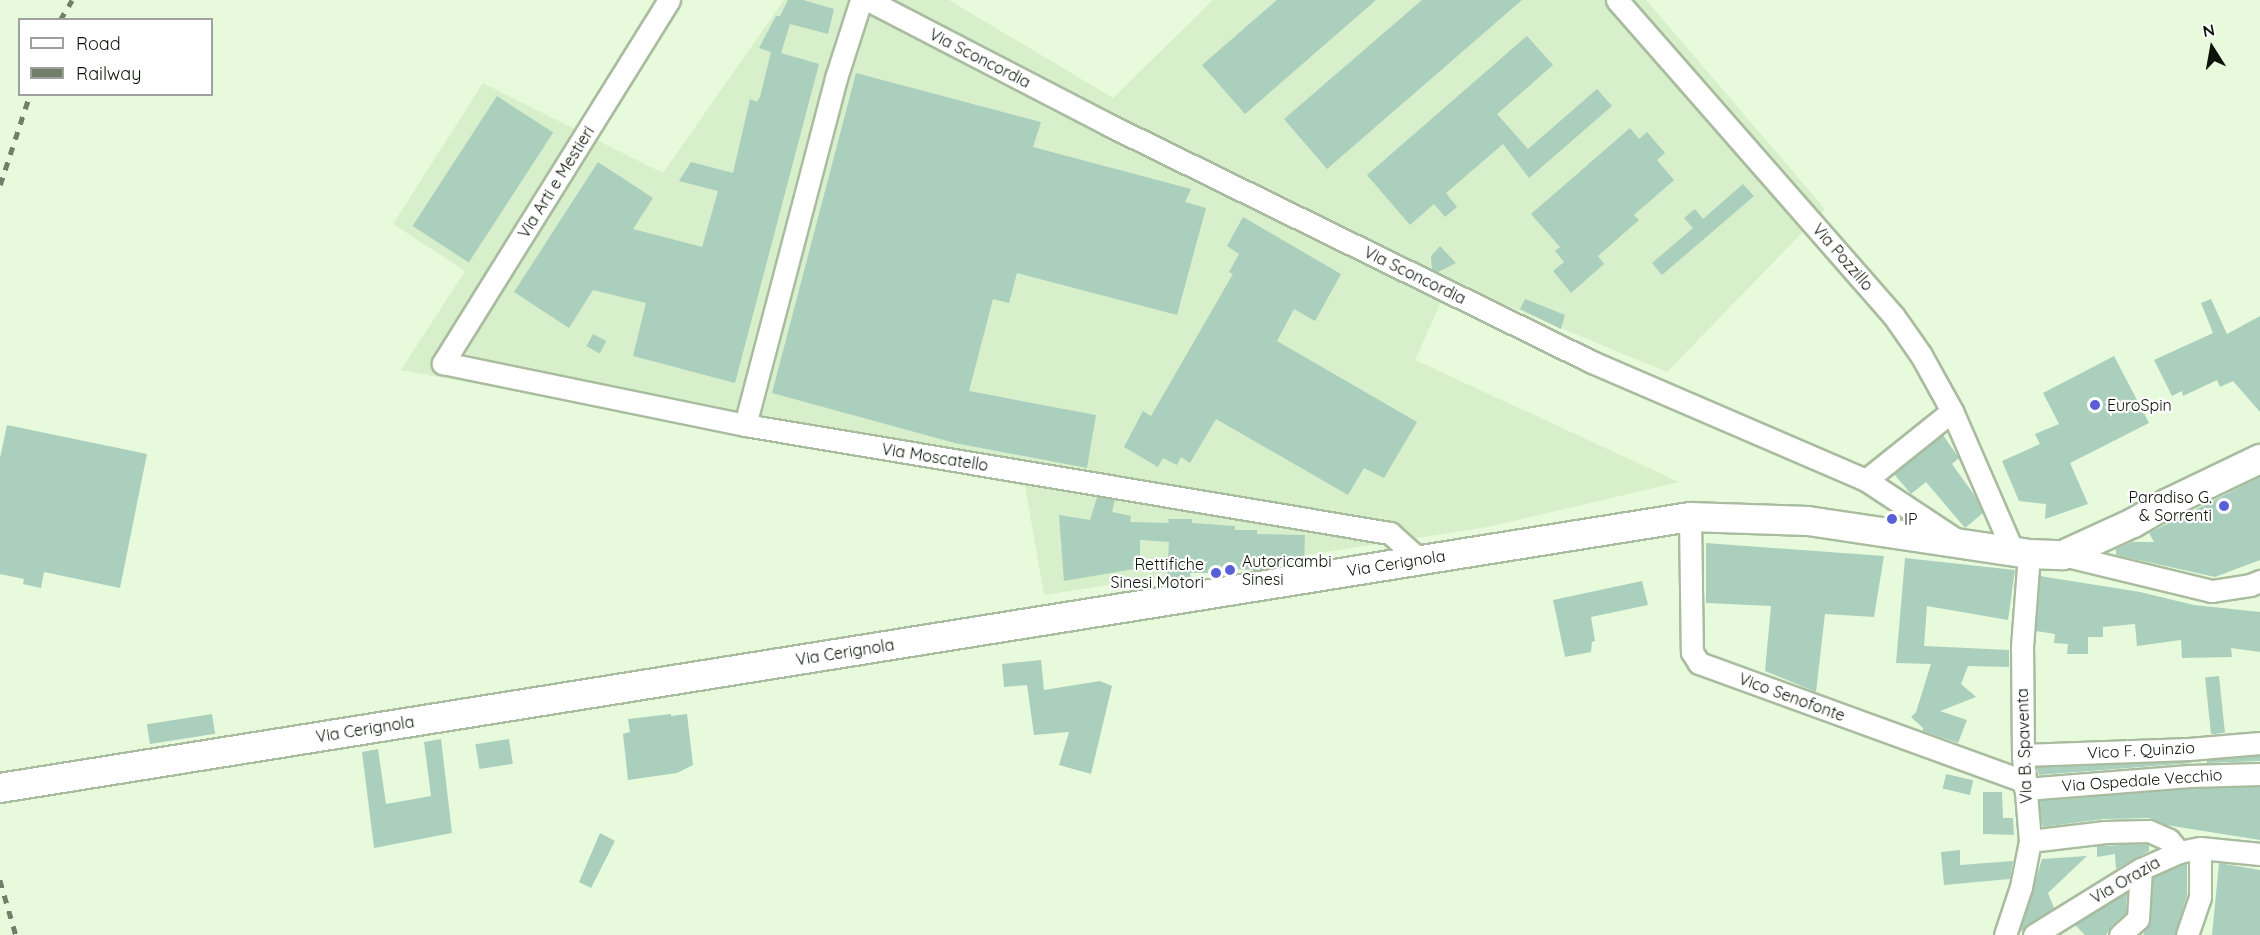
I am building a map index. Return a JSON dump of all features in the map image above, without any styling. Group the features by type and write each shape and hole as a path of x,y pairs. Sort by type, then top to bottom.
{"street":[{"name":"Via Arti e Mestieri","path":"443,363 669,0"},
{"path":"745,425 836,78 861,0"},
{"name":"Via Sconcordia","path":"868,0 1109,125 1592,362 1866,480 1963,545"},
{"name":"Via Pozzillo","path":"1617,0 1893,315 1921,355 1952,411 2021,553"},
{"name":"Via Moscatello","path":"443,363 745,425 1390,532 1419,559"},
{"path":"1866,480 1952,411"},
{"path":"2063,555 2133,523 2168,503 2260,459"},
{"name":"Via Cerignola","path":"0,788 1690,517 1808,521 2021,553 2063,555"},
{"name":"Vico Senofonte","path":"1690,517 1692,652 1699,663 2024,785"},
{"name":"Via B. Spaventa","path":"2005,935 2021,887 2030,841 2023,755 2021,553"},
{"path":"2063,555 2212,591 2257,585"},
{"name":"Vico F. Quinzio","path":"2023,755 2260,743"},
{"name":"Via Ospedale Vecchio","path":"2024,785 2260,774"},
{"path":"2030,841 2105,832 2149,831 2169,840 2179,852"},
{"path":"2187,935 2200,897 2200,848"},
{"name":"Via Orazia","path":"2034,935 2141,869 2179,852 2200,848 2260,854"},
{"path":"2120,935 2138,919 2141,869"}],"shaded area":[{"path":"784,0 949,0 1113,98 1213,0 1646,0 1825,209 1667,372 1450,282 1415,360 1679,482 1488,527 1044,595 1025,486 401,370 465,271 393,224 483,83 663,173"}],"building":[{"path":"788,0 803,0 834,9 828,34 790,24 781,53 819,64 735,383 633,356 646,303 593,290 569,328 514,292 598,162 653,198 633,229 702,247 718,191 679,181 691,162 733,173 750,99 757,102 760,97 771,52 759,48 776,16 780,16"},
{"path":"1277,0 1376,0 1245,114 1202,65"},
{"path":"1422,0 1522,0 1327,169 1284,119"},
{"path":"1527,36 1553,65 1497,114 1528,149 1597,89 1612,106 1529,178 1503,144 1446,193 1457,207 1445,217 1434,204 1410,225 1367,175"},
{"path":"856,73 1041,122 1033,147 1191,189 1185,202 1206,208 1177,315 1017,273 1009,303 993,299 969,391 1096,415 1087,468 955,443 772,393"},
{"path":"497,96 553,132 469,262 413,226"},
{"path":"1630,128 1639,139 1647,132 1665,153 1657,160 1674,180 1634,215 1639,220 1598,256 1604,264 1571,293 1553,271 1564,262 1555,251 1560,247 1531,214"},
{"path":"1743,184 1754,196 1662,275 1652,263 1693,228 1684,218 1695,209 1703,219"},
{"path":"1243,217 1341,274 1315,321 1294,309 1277,341 1417,422 1384,478 1364,468 1348,495 1216,419 1190,463 1181,457 1177,465 1163,458 1158,467 1124,447 1143,411 1151,416 1233,274 1229,272 1239,254 1227,246"},
{"path":"1440,246 1456,263 1438,272 1432,270 1431,256"},
{"path":"1525,299 1565,315 1561,329 1520,309"},
{"path":"2211,299 2227,334 2260,316 2260,412 2233,381 2220,387 2217,380 2183,396 2182,391 2172,396 2154,360 2213,333 2201,303"},
{"path":"593,334 606,341 600,353 586,346"},
{"path":"2114,356 2149,423 2070,463 2088,504 2045,519 2046,504 2019,501 2002,461 2040,444 2035,434 2059,424 2043,393"},
{"path":"7,425 147,454 120,588 44,572 41,588 23,584 24,579 0,574 0,458"},
{"path":"1943,435 1959,458 1952,464 1975,496 1983,513 1965,528 1926,482 1911,494 1894,474"},
{"path":"2260,477 2260,560 2215,577 2116,555 2116,549 2132,542 2154,542 2149,533"},
{"path":"1097,497 1115,500 1112,512 1131,516 1130,522 1169,523 1168,519 1192,519 1192,523 1235,526 1235,530 1257,530 1257,534 1305,535 1304,562 1278,562 1278,566 1256,570 1212,568 1212,573 1190,573 1191,577 1167,577 1169,542 1140,540 1140,568 1064,581 1059,515 1090,520"},
{"path":"1706,543 1884,556 1874,617 1825,614 1816,692 1765,671 1771,606 1706,603"},
{"path":"1905,558 2015,570 2008,620 1927,606 1924,646 2009,650 2009,667 1968,666 1961,684 1976,697 1940,711 1967,720 1958,743 1923,731 1923,728 1911,717 1916,712 1931,664 1896,663"},
{"path":"2040,576 2140,592 2194,605 2260,612 2260,652 2231,648 2232,657 2182,658 2181,640 2137,646 2135,624 2103,627 2103,637 2088,637 2088,654 2067,654 2068,644 2054,643 2055,634 2036,631"},
{"path":"1642,581 1648,605 1591,617 1595,641 1592,642 1591,652 1565,657 1553,600"},
{"path":"1041,660 1044,690 1100,681 1112,686 1091,774 1059,765 1069,732 1034,735 1027,685 1004,687 1002,664"},
{"path":"2219,676 2225,733 2211,734 2205,677"},
{"path":"212,714 215,734 150,744 147,724"},
{"path":"671,714 671,716 687,714 693,765 677,773 628,780 623,734 630,732 628,719"},
{"path":"441,739 452,833 374,848 362,752 378,749 386,804 431,796 424,742"},
{"path":"509,739 513,764 479,769 475,744"},
{"path":"2260,756 2260,761 2207,763 2207,760"},
{"path":"2192,763 2039,775 2037,767"},
{"path":"1946,774 1973,780 1970,795 1943,789"},
{"path":"2260,787 2260,840 2166,825 2149,818 2104,819 2043,827 2041,818 2040,801 2190,789"},
{"path":"1983,792 2002,792 2003,818 2013,818 2014,835 1983,834"},
{"path":"600,833 615,841 591,888 579,882"},
{"path":"2149,845 2149,851 2116,869 2115,854 2097,857 2097,846"},
{"path":"1960,850 1960,865 2013,861 2010,879 1944,885 1941,852"},
{"path":"2087,856 2048,893 2054,908 2020,932 2042,859"},
{"path":"2187,863 2187,895 2175,935 2143,935 2151,920 2153,877"},
{"path":"2219,863 2260,870 2260,935 2212,935"},
{"path":"2127,893 2126,913 2112,925 2106,935 2085,935 2075,925"}],"railway":[{"path":"61,18 72,0"},
{"path":"0,185 29,96"},
{"path":"0,880 16,935"}],"place":[{"name":"EuroSpin","path":"2095,405"},
{"name":"Paradiso G. & Sorrenti","path":"2224,506"},
{"name":"IP","path":"1892,519"},
{"name":"Autoricambi Sinesi","path":"1230,570"},
{"name":"Rettifiche Sinesi Motori","path":"1216,573"}]}
